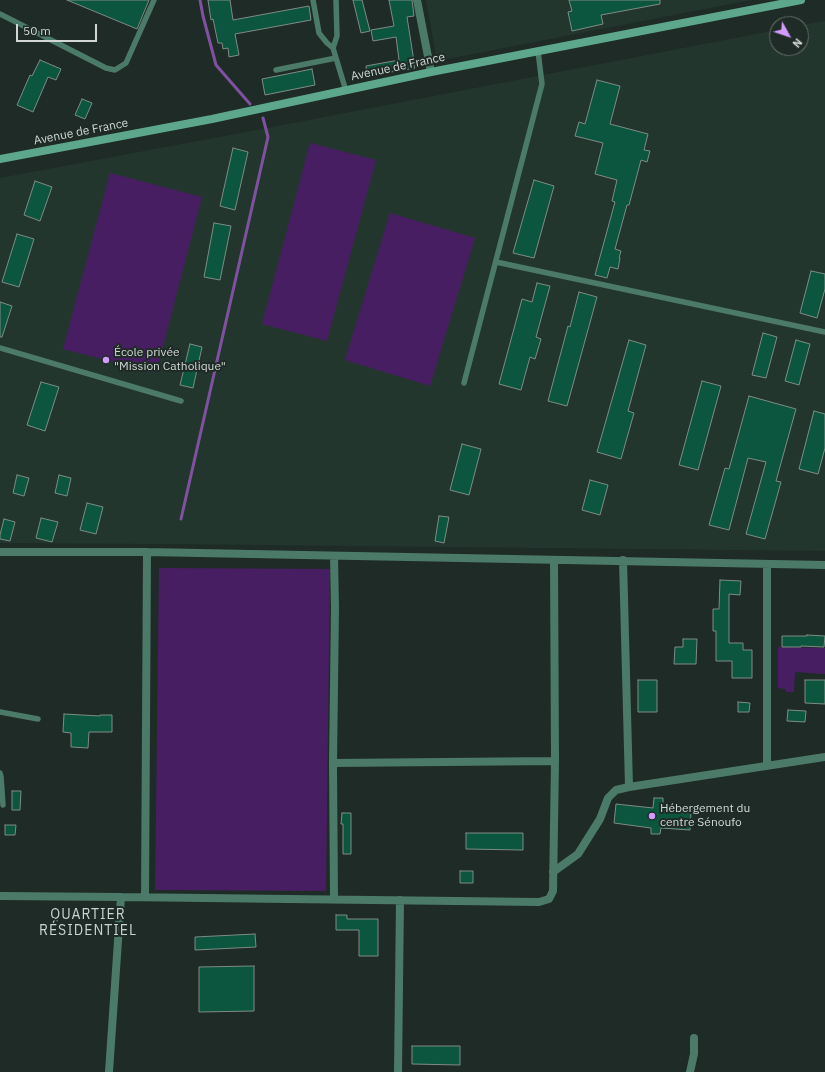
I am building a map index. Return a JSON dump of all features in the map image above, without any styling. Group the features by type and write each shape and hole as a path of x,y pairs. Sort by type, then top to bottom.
{"main road":[{"name":"Avenue de France","path":"0,159 212,119 431,72 801,0"}],"street":[{"path":"417,0 431,72"},
{"path":"0,552 147,552 825,565"},
{"path":"146,897 147,552"},
{"path":"334,556 334,899"},
{"path":"0,896 539,902 548,899 552,895 553,891 554,872 554,560"},
{"path":"623,560 629,787"},
{"path":"767,564 768,766"},
{"path":"554,872 578,854 600,819 608,798 616,790 825,757"},
{"path":"333,763 555,761"},
{"path":"109,1072 121,897"},
{"path":"398,1072 400,900"},
{"path":"690,1072 694,1054 694,1038"}],"lane":[{"path":"0,14 106,68 116,70 126,63 154,0"},
{"path":"313,0 320,33 327,43 333,48 346,91"},
{"path":"333,48 337,36 336,0"},
{"path":"464,383 542,84 538,51"},
{"path":"276,70 336,58"},
{"path":"496,262 825,332"},
{"path":"0,348 181,400"},
{"path":"0,712 38,719"},
{"path":"0,773 3,805"}],"shaded area":[{"path":"426,0 751,0 437,61"},
{"path":"825,21 825,551 0,543 0,178 769,32 769,56 809,56 809,24"},
{"path":"310,143 376,160 327,341 262,324"},
{"path":"110,173 202,197 156,373 63,349"},
{"path":"390,213 475,238 430,386 345,360"},
{"path":"159,568 330,569 326,891 155,890"},
{"path":"778,647 825,648 825,674 795,672 794,692 786,692 785,689 778,688"}],"building":[{"path":"67,0 149,0 137,29"},
{"path":"208,0 230,0 233,20 309,6 311,20 235,34 239,55 229,57 228,48 223,49 222,43 218,43 213,19 211,20"},
{"path":"353,0 362,0 370,31 361,33"},
{"path":"389,0 412,0 414,16 407,17 415,68 367,76 366,66 399,60 396,37 373,41 371,30 394,26"},
{"path":"569,0 660,0 660,4 601,15 603,24 572,31 568,12 572,11"},
{"path":"40,60 61,69 56,80 48,77 33,112 17,105 30,75 32,76"},
{"path":"312,69 315,85 265,95 262,79"},
{"path":"597,80 620,86 610,124 648,134 644,150 650,151 647,162 641,160 615,249 621,251 618,269 610,267 607,278 595,275 615,202 612,201 617,180 595,174 603,143 575,136 579,122 585,124"},
{"path":"82,99 92,103 85,119 75,115"},
{"path":"233,148 248,152 235,210 220,206"},
{"path":"534,180 554,186 534,258 513,253"},
{"path":"35,181 52,187 40,221 24,215"},
{"path":"214,223 231,226 220,280 204,277"},
{"path":"17,234 34,239 19,287 2,282"},
{"path":"811,271 825,274 825,289 817,318 800,313"},
{"path":"537,283 550,286 536,337 541,339 535,359 530,357 521,390 499,384 522,299 532,302"},
{"path":"579,292 597,297 567,406 548,401 568,326 570,327"},
{"path":"0,302 12,306 2,337 0,337"},
{"path":"763,333 777,337 766,378 752,375"},
{"path":"629,340 646,345 628,411 634,413 621,459 597,452"},
{"path":"796,340 810,344 799,385 785,381"},
{"path":"190,344 202,347 193,388 180,385"},
{"path":"702,381 721,386 698,470 679,465"},
{"path":"41,382 59,387 45,431 27,425"},
{"path":"749,396 796,409 776,481 781,482 765,539 746,534 766,462 748,458 729,530 709,525 725,468 729,469"},
{"path":"814,411 825,414 825,448 818,474 799,469"},
{"path":"462,444 481,449 469,495 450,490"},
{"path":"17,475 29,478 24,496 13,493"},
{"path":"59,475 71,478 67,496 55,493"},
{"path":"590,480 608,485 600,515 582,510"},
{"path":"87,503 103,507 96,534 80,530"},
{"path":"439,516 449,517 444,543 435,541"},
{"path":"41,518 58,522 52,542 36,538"},
{"path":"4,519 15,522 10,541 0,539"},
{"path":"720,580 741,581 740,595 729,594 729,643 743,643 743,650 752,650 752,678 732,678 732,661 716,661 716,631 713,631 713,609 719,609"},
{"path":"782,636 825,636 824,647 782,647"},
{"path":"683,639 697,639 696,664 674,664 675,647 683,647"},
{"path":"638,680 657,680 657,712 638,712"},
{"path":"805,680 825,680 825,704 805,703"},
{"path":"738,702 750,703 749,712 738,712"},
{"path":"788,710 806,711 805,722 787,721"},
{"path":"64,714 100,716 112,715 112,732 89,732 88,748 71,747 71,733 63,732"},
{"path":"12,791 21,791 20,810 12,810"},
{"path":"654,798 663,798 663,811 691,813 690,830 661,828 660,834 651,834 651,828 614,823 616,804 653,808"},
{"path":"342,813 351,813 351,854 343,854 343,824 341,824"},
{"path":"5,825 16,825 15,835 5,835"},
{"path":"466,833 523,833 523,850 466,849"},
{"path":"460,871 473,871 473,883 460,883"},
{"path":"336,915 347,915 347,919 378,919 378,956 359,956 359,930 336,930"},
{"path":"255,934 256,947 195,950 195,937"},
{"path":"254,966 254,1011 199,1012 199,967"},
{"path":"412,1046 460,1046 460,1065 412,1064"}],"waterway":[{"path":"200,0 216,65 250,104"},
{"path":"181,519 268,137 263,118"}],"place":[{"name":"École privée \"Mission Catholique\"","path":"106,360"},
{"name":"Hébergement du centre Sénoufo","path":"652,816"}],"district":[{"name":"QUARTIER RÉSIDENTIEL","path":"88,924"}]}
